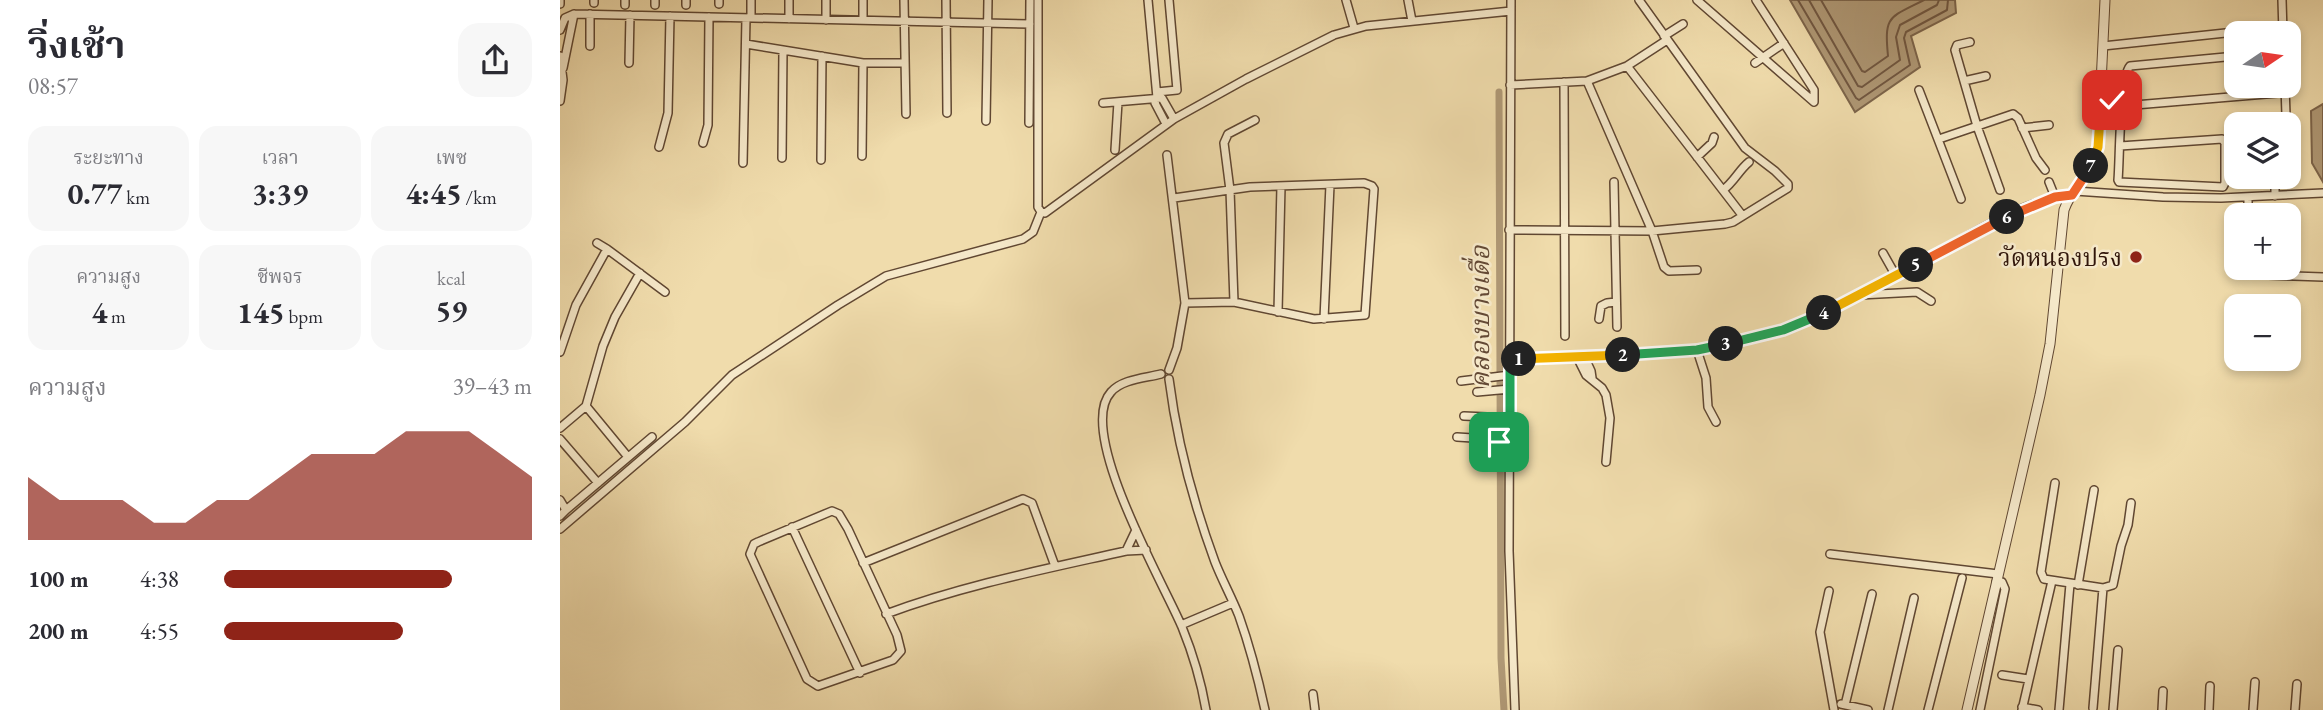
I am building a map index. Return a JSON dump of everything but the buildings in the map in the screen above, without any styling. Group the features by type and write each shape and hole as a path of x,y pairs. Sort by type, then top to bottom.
{"street":[{"path":"743,163 746,44 751,0"},
{"path":"789,0 789,19"},
{"path":"826,0 826,20"},
{"path":"863,0 863,20"},
{"path":"904,0 906,114"},
{"path":"946,0 947,113"},
{"path":"986,121 988,0"},
{"path":"1029,123 1030,0"},
{"path":"1038,0 1038,207 1041,212"},
{"path":"1148,0 1156,107 1166,124"},
{"path":"1103,103 1177,90 1169,0"},
{"path":"1346,0 1354,28"},
{"path":"1408,0 1412,21"},
{"path":"1511,0 1510,360 1504,375 1504,443 1515,710"},
{"path":"1509,230 1652,231 1725,224 1786,190 1788,184 1745,148 1639,0"},
{"path":"1697,0 1814,102 1814,90 1756,0"},
{"path":"1967,710 2050,344 2064,210 2096,156 2101,106 2105,0"},
{"path":"2282,0 2283,21"},
{"path":"1041,212 1048,212 1174,119 1334,35 1354,28 1511,11"},
{"path":"560,30 565,19 574,14 1030,24"},
{"path":"560,101 563,68 574,14"},
{"path":"590,14 590,46"},
{"path":"629,63 630,15"},
{"path":"659,148 668,113 670,16"},
{"path":"703,143 708,125 709,17"},
{"path":"1510,85 1587,81 1627,66 1683,24"},
{"path":"2103,46 2224,35"},
{"path":"1970,42 1957,45 1955,50 1977,126 2000,190"},
{"path":"746,44 863,63 904,63"},
{"path":"1755,63 1784,44"},
{"path":"782,158 783,50"},
{"path":"560,56 563,68"},
{"path":"821,160 822,56"},
{"path":"2120,146 2222,139 2225,143 2224,185 2220,188 2122,184 2118,180 2122,105 2126,72 2130,66 2224,57"},
{"path":"862,156 863,63"},
{"path":"1627,66 1742,215"},
{"path":"1964,81 1986,76"},
{"path":"1587,81 1652,231 1664,267 1669,271 1697,270"},
{"path":"1564,82 1565,336"},
{"path":"1919,90 1961,199"},
{"path":"1157,95 1165,102 1174,119"},
{"path":"2101,106 2224,97"},
{"path":"1115,150 1118,102"},
{"path":"1939,139 2010,114 2016,116 2036,158 2045,170"},
{"path":"1234,302 1230,190 1225,139 1228,134 1255,120"},
{"path":"2022,128 2049,125"},
{"path":"1697,157 1712,143 1714,136"},
{"path":"1167,155 1185,303 1177,348 1169,370 1176,425 1190,486 1216,565 1250,650 1265,710"},
{"path":"1723,190 1749,162"},
{"path":"1614,182 1616,327"},
{"path":"2050,182 2054,194"},
{"path":"1174,198 1281,186 1369,184 1375,194 1366,312 1361,317 1324,319 1234,302 1185,303"},
{"path":"1324,319 1330,185"},
{"path":"1278,312 1281,186"},
{"path":"2275,189 2275,196"},
{"path":"1510,360 1697,350 1783,330 1860,295 1894,273 2054,194 2248,197 2323,193"},
{"path":"2248,197 2248,203"},
{"path":"560,530 685,422 711,394 751,360 886,276 1023,239 1033,232 1041,212"},
{"path":"597,243 665,292"},
{"path":"560,352 576,305 607,249"},
{"path":"1884,253 1894,273"},
{"path":"560,428 586,407 603,346 615,317 640,273"},
{"path":"2301,276 2323,277"},
{"path":"1860,295 1917,292 1931,301"},
{"path":"1599,319 1599,310 1603,304 1616,302"},
{"path":"1697,350 1706,378 1708,407 1716,422"},
{"path":"1580,356 1591,371 1591,378 1606,395 1609,406 1606,462"},
{"path":"1169,370 1119,386 1111,392 1102,411 1107,450 1114,475 1136,530 1181,625 1199,675 1205,710"},
{"path":"1161,374 1165,380 1169,379"},
{"path":"1461,381 1504,375"},
{"path":"1477,392 1505,389"},
{"path":"586,407 628,457"},
{"path":"1464,416 1504,418"},
{"path":"560,500 563,513 652,437"},
{"path":"1457,437 1504,443"},
{"path":"560,439 598,483"},
{"path":"2055,483 2041,572 2042,578 2052,581 2104,588 2113,585 2131,503"},
{"path":"2059,710 2074,584 2094,490"},
{"path":"863,563 1023,499 1032,503 1055,566"},
{"path":"828,512 836,512 842,517 897,635 901,651 893,660 822,685 810,683 751,561 751,550 758,542 792,527 828,512"},
{"path":"792,527 860,673"},
{"path":"1126,551 1136,530"},
{"path":"886,614 1055,566 1126,551 1146,550"},
{"path":"1830,554 1997,578 2002,582 2005,589 1994,673 1980,710"},
{"path":"1928,710 1962,578"},
{"path":"2038,710 2022,708 2052,581"},
{"path":"2093,708 2104,588"},
{"path":"1829,591 1820,632 1833,706 1845,705 1868,710"},
{"path":"1845,705 1872,594"},
{"path":"1888,710 1914,598"},
{"path":"1181,625 1233,603"},
{"path":"2113,710 2118,650"},
{"path":"1976,670 2028,679"},
{"path":"2253,710 2255,682"},
{"path":"2295,710 2297,684"},
{"path":"2209,710 2210,686"},
{"path":"2162,710 2163,691"},
{"path":"1313,694 1315,710"}],"water":[{"path":"1790,0 1955,0 1956,13 1911,36 1920,67 1855,112"},
{"path":"2323,104 2323,182 2312,163 2311,111"}],"waterway":[{"name":"คลองบางเดื่อ","path":"1499,92 1501,658 1504,710"}],"place":[{"name":"วัดหนองปรง","path":"2136,257"}],"route":[{"path":"1499,442 1510,443 1510,360 1697,350 1746,340 1810,320 1982,229 2035,204 2072,195 2096,156 2101,102 2112,100"}]}
